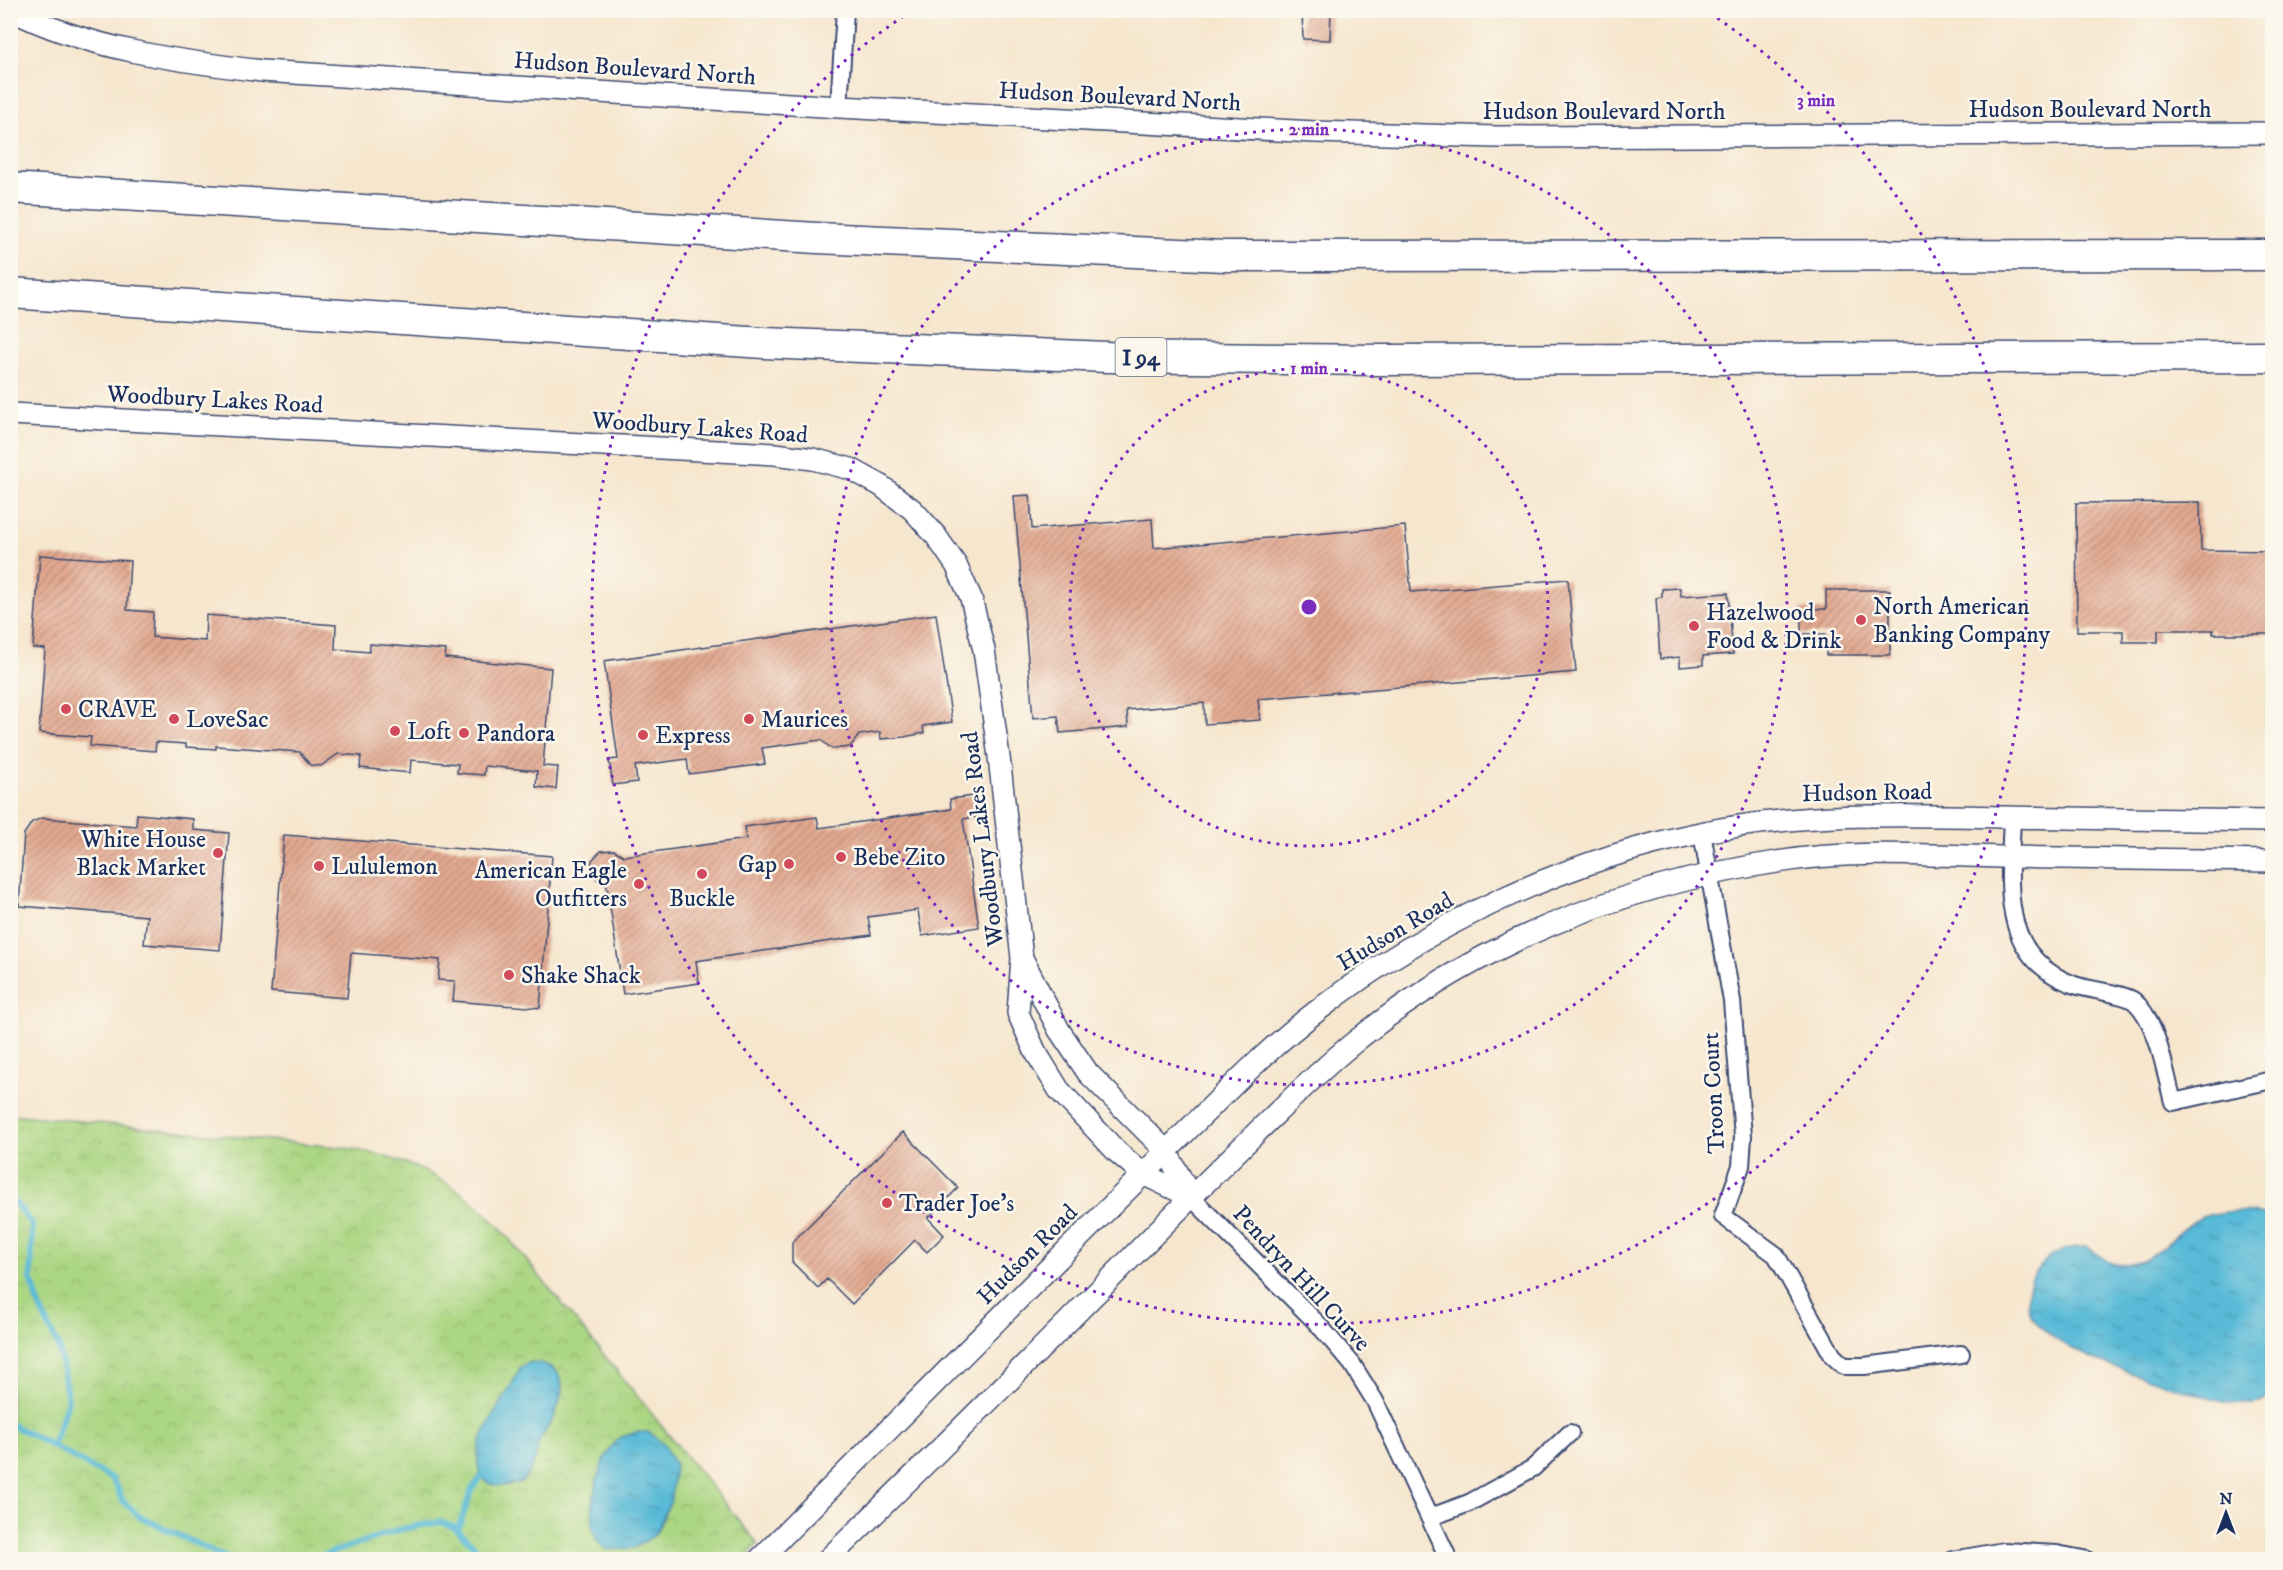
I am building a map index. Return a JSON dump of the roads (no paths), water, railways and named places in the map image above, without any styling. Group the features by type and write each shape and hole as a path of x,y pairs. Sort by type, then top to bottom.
{"highway":[{"path":"15,187 817,238 1225,256 2272,255"},
{"name":"I 94","path":"10,293 764,343 1097,357 1292,360 2272,357"}],"street":[{"name":"Hudson Boulevard North","path":"11,10 46,25 106,44 193,63 262,71 839,107 1315,132 1496,137 2272,133"},
{"path":"839,107 845,10"},
{"name":"Woodbury Lakes Road","path":"10,414 776,454 813,459 851,469 880,485 913,510 936,536 956,565 971,598 984,650 1022,958 1018,1013 1035,1051 1059,1090 1117,1152 1143,1174 1191,1197"},
{"name":"Hudson Road","path":"759,1560 1166,1151 1271,1050 1321,1007 1374,971 1482,909 1534,885 1642,847 1702,832 1781,821 1838,816 2272,821"},
{"path":"2012,817 2011,891 2014,925 2026,950 2046,970 2072,984 2133,999 2151,1022 2173,1102 2272,1080"},
{"name":"Troon Court","path":"1702,832 1732,1000 1743,1136 1740,1166 1723,1216 1776,1255 1833,1356 1844,1366 1864,1366 1961,1354"},
{"path":"827,1560 978,1414 1191,1197 1306,1084 1352,1043 1448,977 1504,947 1570,916 1654,887 1709,873 1782,861 1891,854 2272,861"},
{"path":"1022,958 1059,1030 1088,1072 1166,1151 1191,1197"},
{"name":"Pendryn Hill Curve","path":"1191,1197 1318,1324 1352,1364 1375,1401 1431,1517 1449,1560"},
{"path":"1431,1517 1469,1503 1533,1468 1570,1433"},
{"path":"1953,1560 2004,1551 2057,1554 2088,1560"}],"water":[{"path":"2228,1212 2272,1216 2272,1397 2250,1404 2230,1403 2127,1371 2084,1355 2065,1345 2049,1334 2032,1316 2028,1302 2029,1287 2039,1267 2049,1257 2066,1249 2087,1247 2111,1263 2129,1264 2141,1261 2152,1256 2200,1218"},
{"path":"530,1362 543,1364 558,1373 562,1389 557,1408 552,1422 540,1439 532,1467 522,1482 491,1484 482,1477 479,1470 480,1444 520,1367"},
{"path":"636,1432 649,1432 664,1445 675,1465 671,1500 655,1535 634,1548 607,1550 597,1541 594,1530 592,1517 595,1487 611,1448 621,1438"}],"waterway":[{"path":"10,1202 15,1203 32,1224 31,1278 40,1308 59,1348 68,1400 53,1446 112,1479 122,1500 140,1517 231,1560"},
{"path":"10,1424 53,1446"},
{"path":"458,1530 472,1489 481,1477"},
{"path":"310,1560 401,1529 440,1522 454,1527 474,1546 481,1560"}],"place":[{"name":"North American Banking Company","path":"1861,620"},
{"name":"Hazelwood Food & Drink","path":"1694,626"},
{"name":"CRAVE","path":"66,709"},
{"name":"LoveSac","path":"174,719"},
{"name":"Maurices","path":"749,719"},
{"name":"Loft","path":"395,731"},
{"name":"Pandora","path":"464,733"},
{"name":"Express","path":"643,735"},
{"name":"White House Black Market","path":"218,853"},
{"name":"Bebe Zito","path":"841,857"},
{"name":"Gap","path":"789,864"},
{"name":"Lululemon","path":"319,866"},
{"name":"Buckle","path":"702,874"},
{"name":"American Eagle Outfitters","path":"639,884"},
{"name":"Shake Shack","path":"509,975"},
{"name":"Trader Joe's","path":"887,1203"}]}
